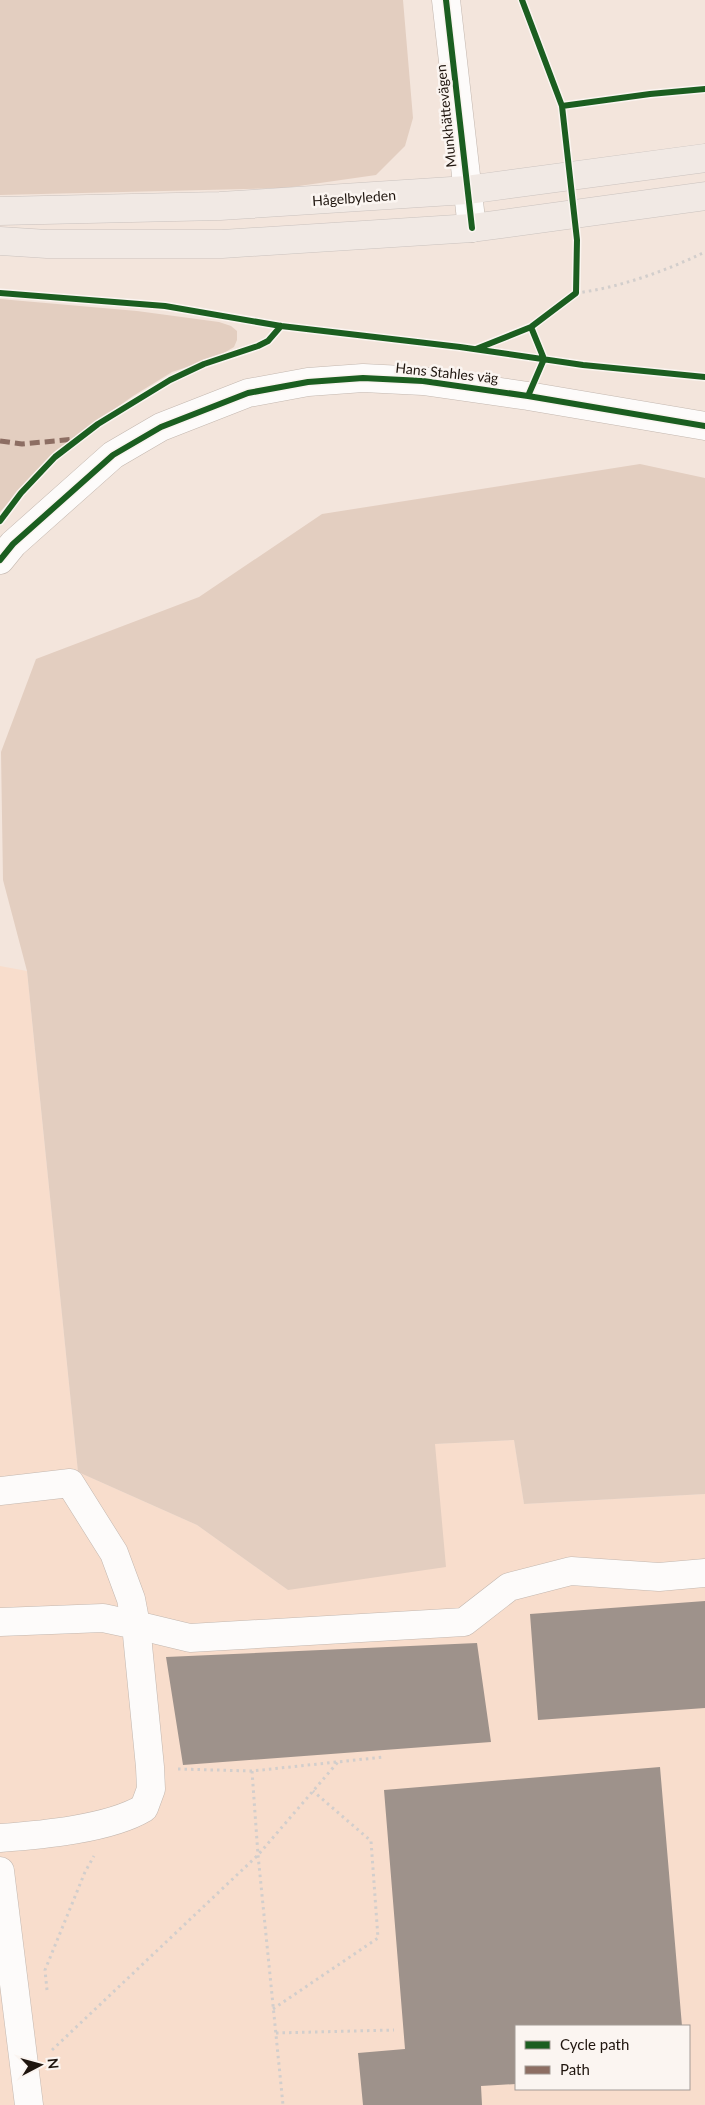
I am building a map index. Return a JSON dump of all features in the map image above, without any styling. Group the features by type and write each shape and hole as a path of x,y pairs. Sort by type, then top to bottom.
{"main road":[{"name":"Hågelbyleden","path":"0,211 220,206 467,190 705,158"},
{"path":"0,241 47,244 222,244 472,228 705,196"}],"street":[{"name":"Munkhättevägen","path":"446,0 472,228"},
{"name":"Hans Stahles väg","path":"0,560 13,544 114,455 161,427 248,393 308,382 363,378 423,381 528,396 705,426"},
{"path":"0,1491 70,1482 114,1553 131,1599 136,1625 151,1789 144,1808 131,1816 109,1823 0,1838"},
{"path":"0,1622 103,1618 190,1638 464,1622 509,1587 571,1571 659,1577 705,1572"},
{"path":"0,1871 29,2105"}],"path":[{"path":"568,299 576,293 600,290 679,264 705,252"},
{"path":"576,284 576,293"},
{"path":"150,1767 205,1771 252,1771 384,1758"},
{"path":"52,2051 258,1855 338,1762"},
{"path":"252,1771 258,1855 283,2105"},
{"path":"273,2009 378,1938 371,1841 313,1791"},
{"path":"47,1998 45,1970 85,1872 102,1843 109,1823"},
{"path":"276,2032 394,2030"},
{"path":"51,2042 53,2060"}],"shaded area":[{"path":"0,0 403,0 413,118 405,146 376,175 285,188 0,195"},
{"path":"0,299 137,311 219,322 231,326 237,331 237,340 234,347 217,357 172,372 133,396 55,451 0,512"},
{"path":"640,464 705,478 705,1494 524,1504 514,1440 435,1444 446,1567 288,1590 197,1525 78,1472 27,971 3,880 1,752 36,659 199,597 322,514"},
{"path":"0,966 27,971 78,1472 197,1525 288,1590 435,1444 514,1440 524,1504 705,1494 705,2105 0,2105"}],"building":[{"path":"705,1601 705,1708 538,1720 530,1614"},
{"path":"477,1643 491,1742 183,1765 166,1657"},
{"path":"660,1767 682,2025 515,2025 515,2084 481,2086 482,2105 363,2105 358,2053 405,2049 384,1790"}],"marked path":[{"path":"0,441 22,444 76,439"}],"cycle path":[{"path":"446,0 472,228"},
{"path":"476,349 531,327 576,293 577,240 562,106 522,0"},
{"path":"562,106 650,94 705,89"},
{"path":"0,293 165,306 281,326 460,347 583,365 705,377"},
{"path":"0,521 21,493 55,457 98,424 170,380 204,364 268,341 281,326"},
{"path":"528,396 544,359 531,327"},
{"path":"0,560 13,544 113,455 161,427 248,393 308,382 363,378 423,381 528,396 705,426"}]}
